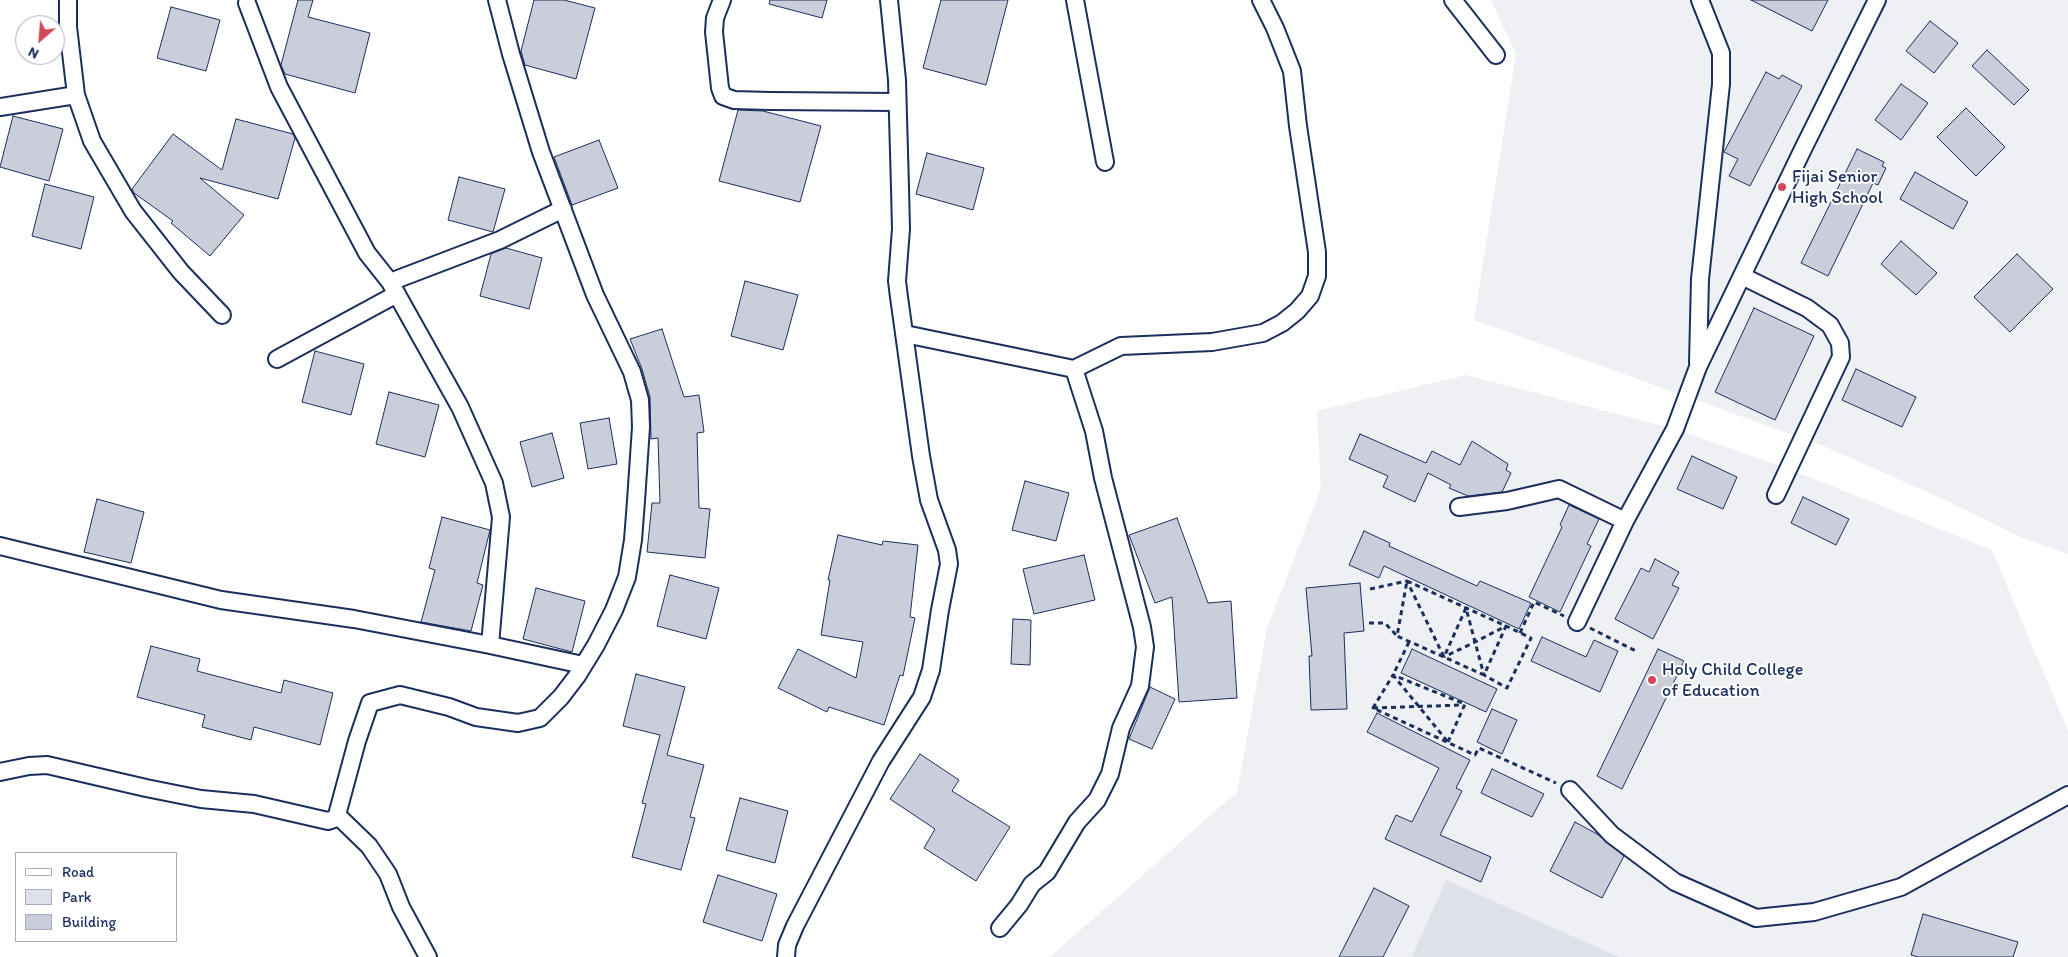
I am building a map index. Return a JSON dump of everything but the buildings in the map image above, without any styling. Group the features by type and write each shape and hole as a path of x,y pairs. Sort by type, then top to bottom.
{"street":[{"path":"68,0 68,27 76,95 92,141 133,212 181,272 222,314"},
{"path":"0,772 28,766 47,765 200,799 254,804 328,821 334,819 337,815 356,741 370,703 400,695 449,707 476,717 518,723 540,718 561,697 583,665 614,610 627,577 633,540 641,427 640,400 632,372 595,295 541,152 511,54 497,0"},
{"path":"722,0 715,18 714,32 720,88 723,96 734,100 897,102"},
{"path":"786,957 787,946 796,926 881,761 922,697 932,670 940,610 949,564 947,550 929,500 920,456 897,282 901,229 897,102 889,0"},
{"path":"1075,0 1105,162"},
{"path":"905,334 1074,369 1121,346 1212,342 1263,333 1282,323 1297,311 1310,296 1317,276 1317,252 1298,126 1292,71 1276,28 1261,0"},
{"path":"1453,0 1496,55"},
{"path":"1698,368 1700,278 1721,84 1721,53 1700,0"},
{"path":"1577,622 1625,521 1675,429 1698,368 1877,0"},
{"path":"247,3 279,87 367,253 393,288 460,407 494,483 501,517 490,645"},
{"path":"0,107 76,95"},
{"path":"277,359 393,288 500,240 563,208"},
{"path":"1742,276 1807,308 1830,326 1840,343 1841,357 1776,495"},
{"path":"1000,928 1019,905 1032,884 1047,872 1077,822 1097,800 1110,774 1119,741 1119,733 1140,686 1144,666 1145,647 1132,585 1102,478 1094,431 1074,369"},
{"path":"1459,507 1507,501 1560,489 1625,521"},
{"path":"0,546 222,600 354,619 583,665"},
{"path":"1570,790 1612,834 1675,882 1756,918 1814,912 1901,887 2068,795"},
{"path":"337,815 370,846 383,867 417,939 428,957"}],"path":[{"path":"1397,636 1407,581"},
{"path":"1407,581 1444,657"},
{"path":"1369,623 1384,623 1397,636 1484,675 1507,688 1532,638 1407,581 1370,589"},
{"path":"1466,608 1484,675"},
{"path":"1444,657 1466,608"},
{"path":"1444,657 1506,626"},
{"path":"1484,675 1506,626"},
{"path":"1373,708 1394,675 1409,642"},
{"path":"1394,675 1465,704"},
{"path":"1394,675 1448,742"},
{"path":"1373,708 1465,704"},
{"path":"1448,742 1465,704"},
{"path":"1373,708 1475,755 1479,748 1570,790"}],"shaded area":[{"name":"Fijai Senior High School","path":"1491,0 2068,0 2068,554 2020,537 1943,499 1826,447 1474,320 1516,54"},
{"name":"Holy Child College of Education","path":"1466,375 1675,429 1786,468 1992,550 2068,731 2068,957 1050,957 1237,792 1267,628 1321,489 1317,411"}],"green space":[{"path":"1446,880 1619,957 1412,957"}],"place":[{"name":"Fijai Senior High School","path":"1782,187"},
{"name":"Holy Child College of Education","path":"1652,680"}]}
